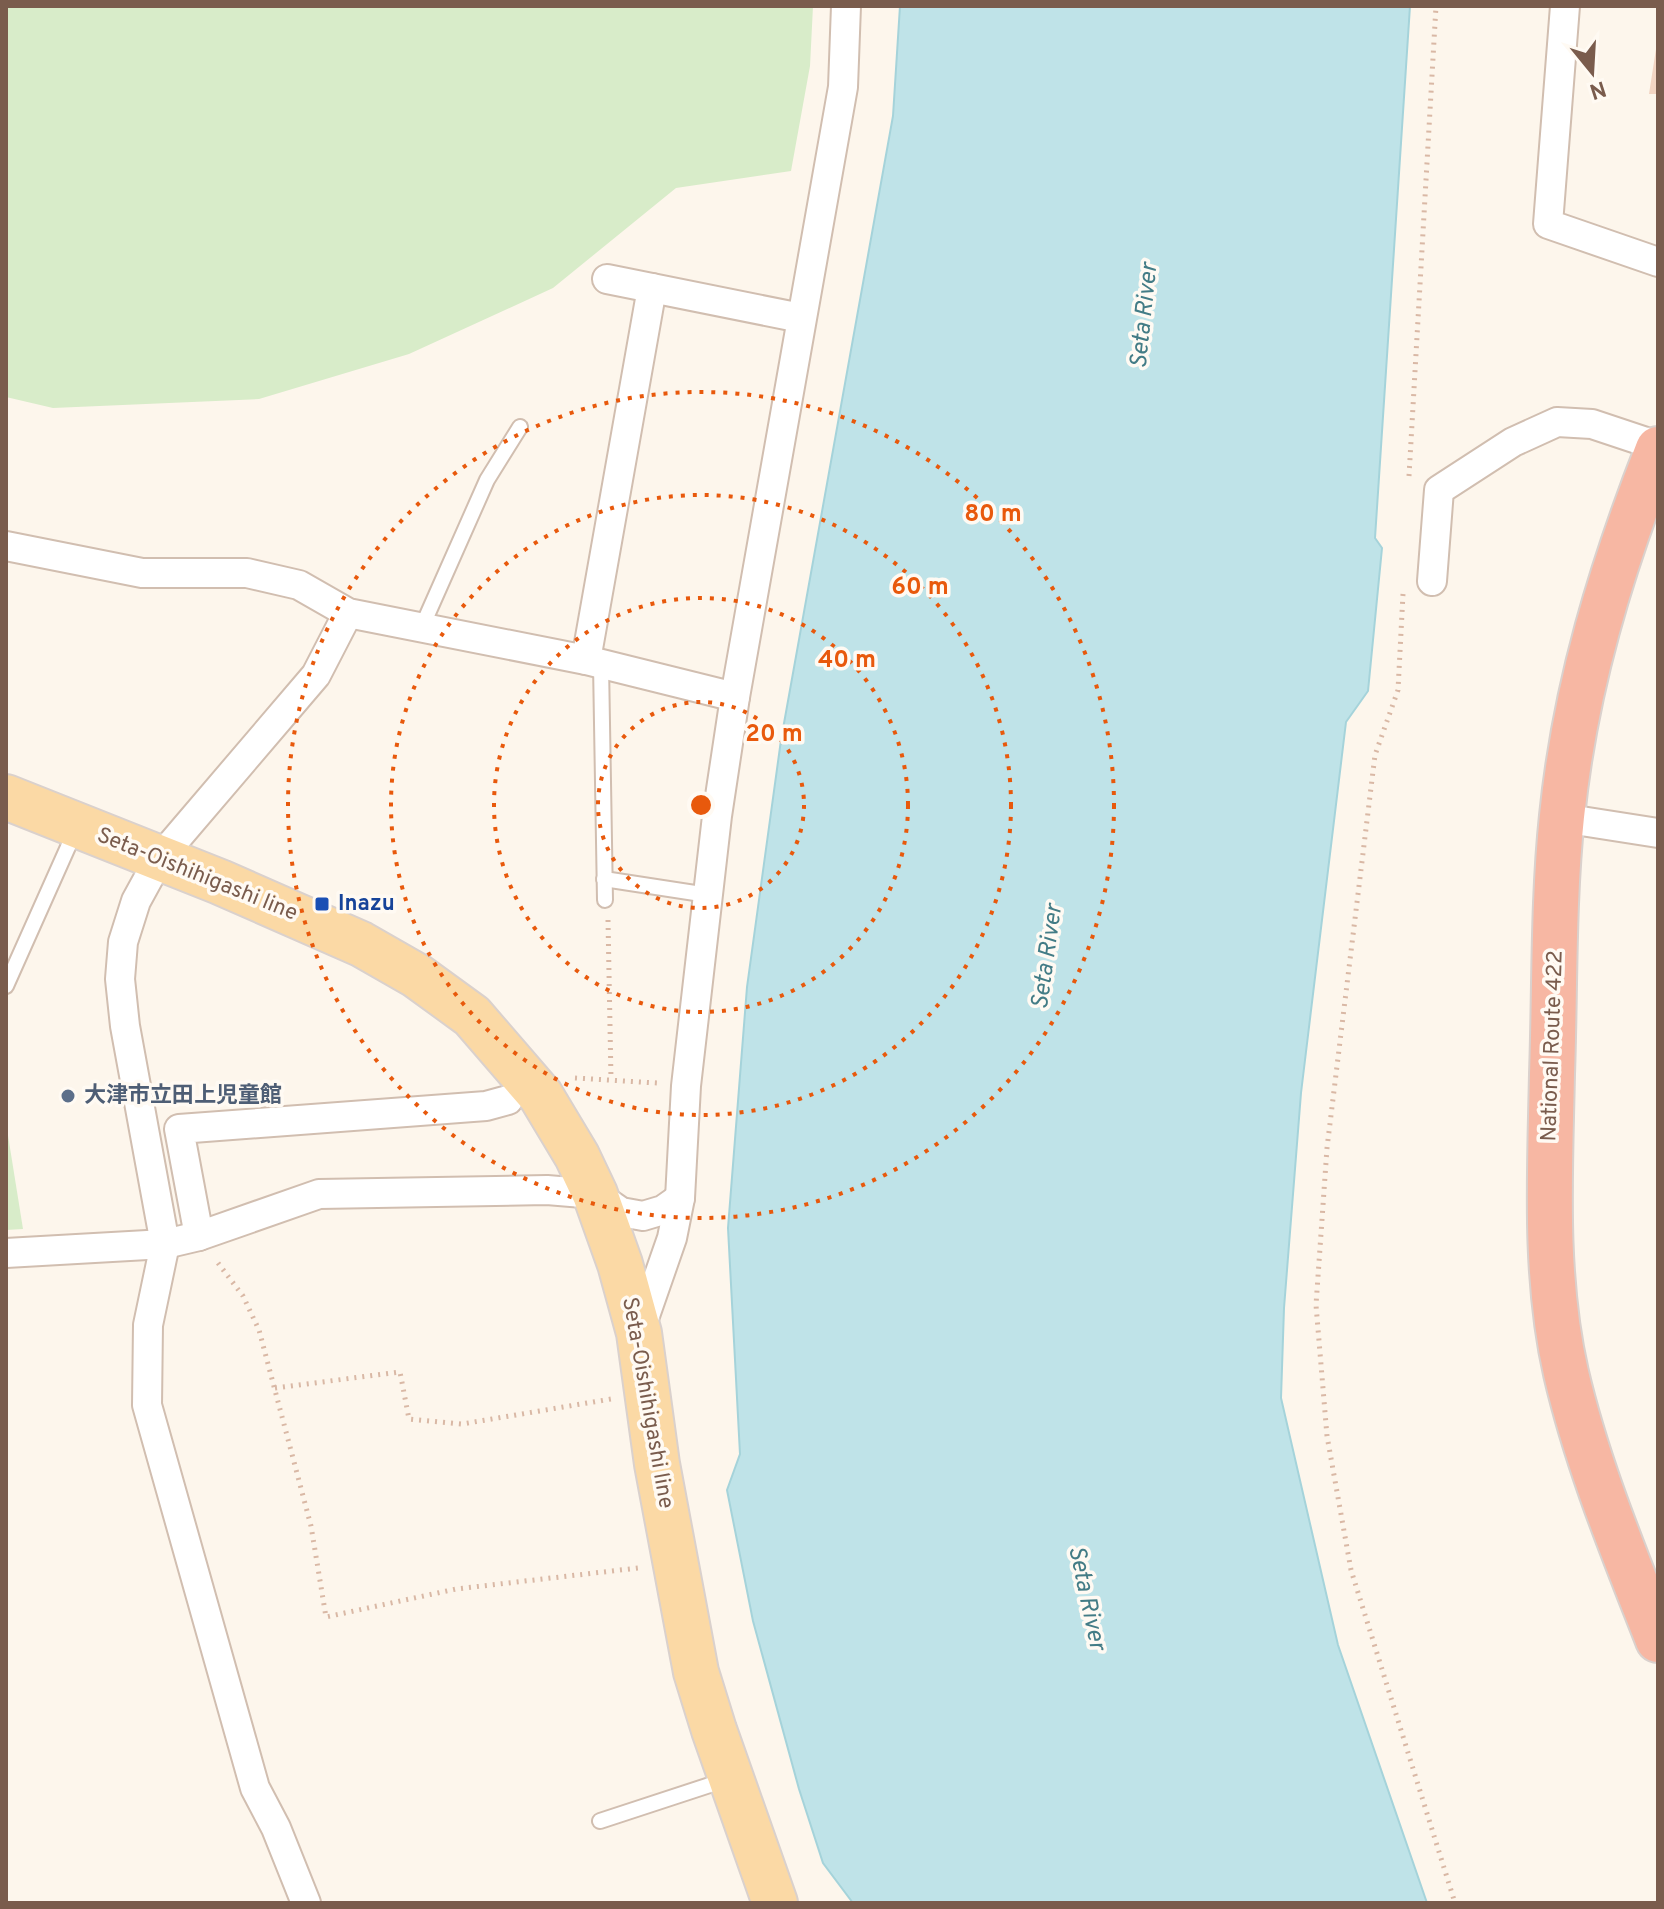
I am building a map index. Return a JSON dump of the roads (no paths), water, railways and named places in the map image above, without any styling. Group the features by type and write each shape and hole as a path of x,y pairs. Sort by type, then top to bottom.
{"highway":[{"name":"National Route 422","path":"1658,448 1643,530 1608,585 1583,681 1562,818 1550,1156 1555,1304 1566,1372 1581,1427 1658,1640"}],"main road":[{"name":"Seta-Oishihigashi line","path":"6,797 361,944 417,976 472,1016 520,1092 577,1156 595,1194 620,1264 639,1333 674,1563 696,1672 775,1903"}],"street":[{"path":"639,1333 672,1238 680,1198 686,1086 735,697 843,87 846,6"},
{"path":"1565,6 1548,224 1658,262"},
{"path":"607,279 801,318"},
{"path":"594,662 652,288"},
{"path":"1432,581 1439,490 1513,442 1557,422 1592,424 1658,448"},
{"path":"6,546 142,573 247,573 299,585 348,613 594,662 735,697"},
{"path":"306,1903 276,1828 255,1788 147,1405 148,1325 165,1244 125,1026 120,979 123,942 136,901 159,859 316,675 348,613"},
{"path":"1562,818 1658,833"},
{"path":"199,1236 179,1129 486,1106 520,1092"},
{"path":"6,1253 165,1244 199,1236 319,1194 547,1190 595,1194 621,1212 643,1216 663,1210 680,1198"}],"lane":[{"path":"421,629 481,493 520,427"},
{"path":"594,662 605,900"},
{"path":"6,986 77,826"},
{"path":"604,879 708,895"},
{"path":"600,1821 731,1779"}],"water":[{"name":"Seta River","path":"900,6 1410,6 1375,538 1382,548 1368,691 1346,722 1301,1093 1284,1308 1281,1398 1338,1645 1427,1903 853,1903 823,1863 799,1789 753,1621 727,1490 740,1454 728,1228 747,987 781,740 893,116"}],"place":[{"name":"Inazu","path":"322,904"},
{"name":"大津市立田上児童館","path":"68,1096"}]}
